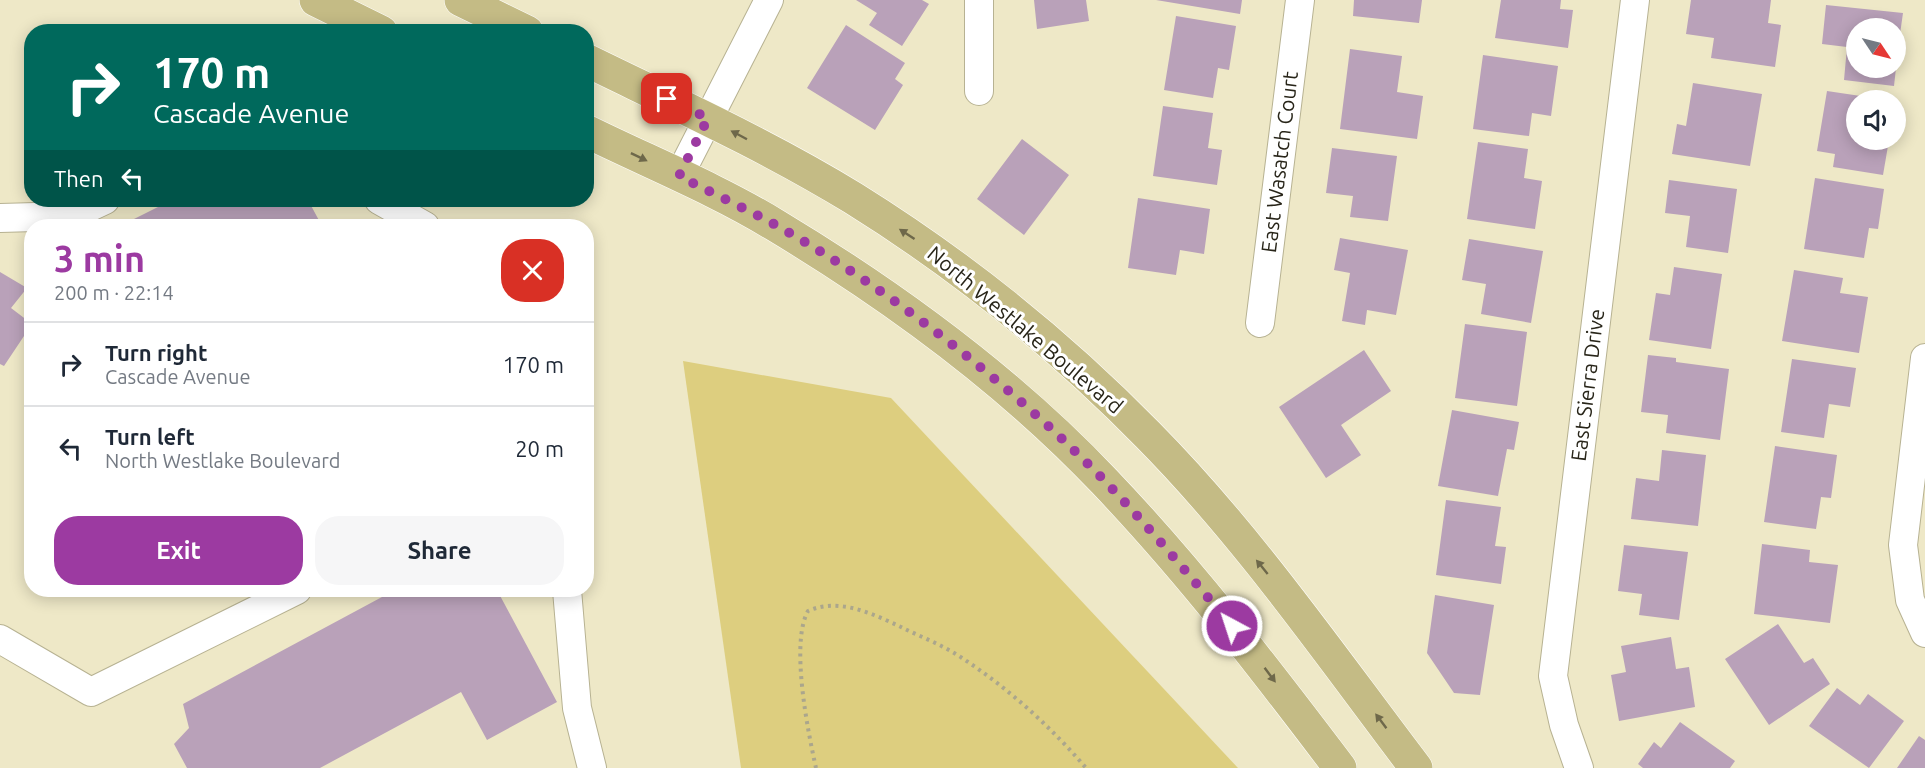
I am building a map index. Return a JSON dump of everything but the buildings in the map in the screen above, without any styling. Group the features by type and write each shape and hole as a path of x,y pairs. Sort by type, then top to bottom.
{"main road":[{"path":"316,0 365,24"},
{"path":"461,0 510,24"},
{"name":"North Westlake Boulevard","path":"594,64 708,118 852,198 926,247 1076,366 1148,435 1220,517 1318,635 1416,768"},
{"path":"594,135 773,224 838,265 892,302 1032,412 1102,479 1173,555 1246,644 1340,768"}],"street":[{"path":"679,176 769,0"},
{"path":"979,0 979,91"},
{"name":"East Wasatch Court","path":"1260,323 1300,0"},
{"name":"East Sierra Drive","path":"1579,768 1564,725 1554,676 1635,0"},
{"path":"0,218 71,216 90,207"},
{"path":"391,207 413,219"},
{"path":"1925,358 1903,545 1910,600 1925,633"},
{"path":"0,639 91,692 283,597"},
{"path":"568,597 577,708 592,768"}],"path":[{"path":"816,768 803,711 801,636 808,611 828,607 863,610 963,658 1060,737 1086,768"}],"shaded area":[{"path":"683,361 891,398 1238,768 741,768"}],"route":[{"path":"667,99 708,118 679,176 790,234 892,302 962,355 1032,412 1102,479 1173,555 1232,626"}]}
